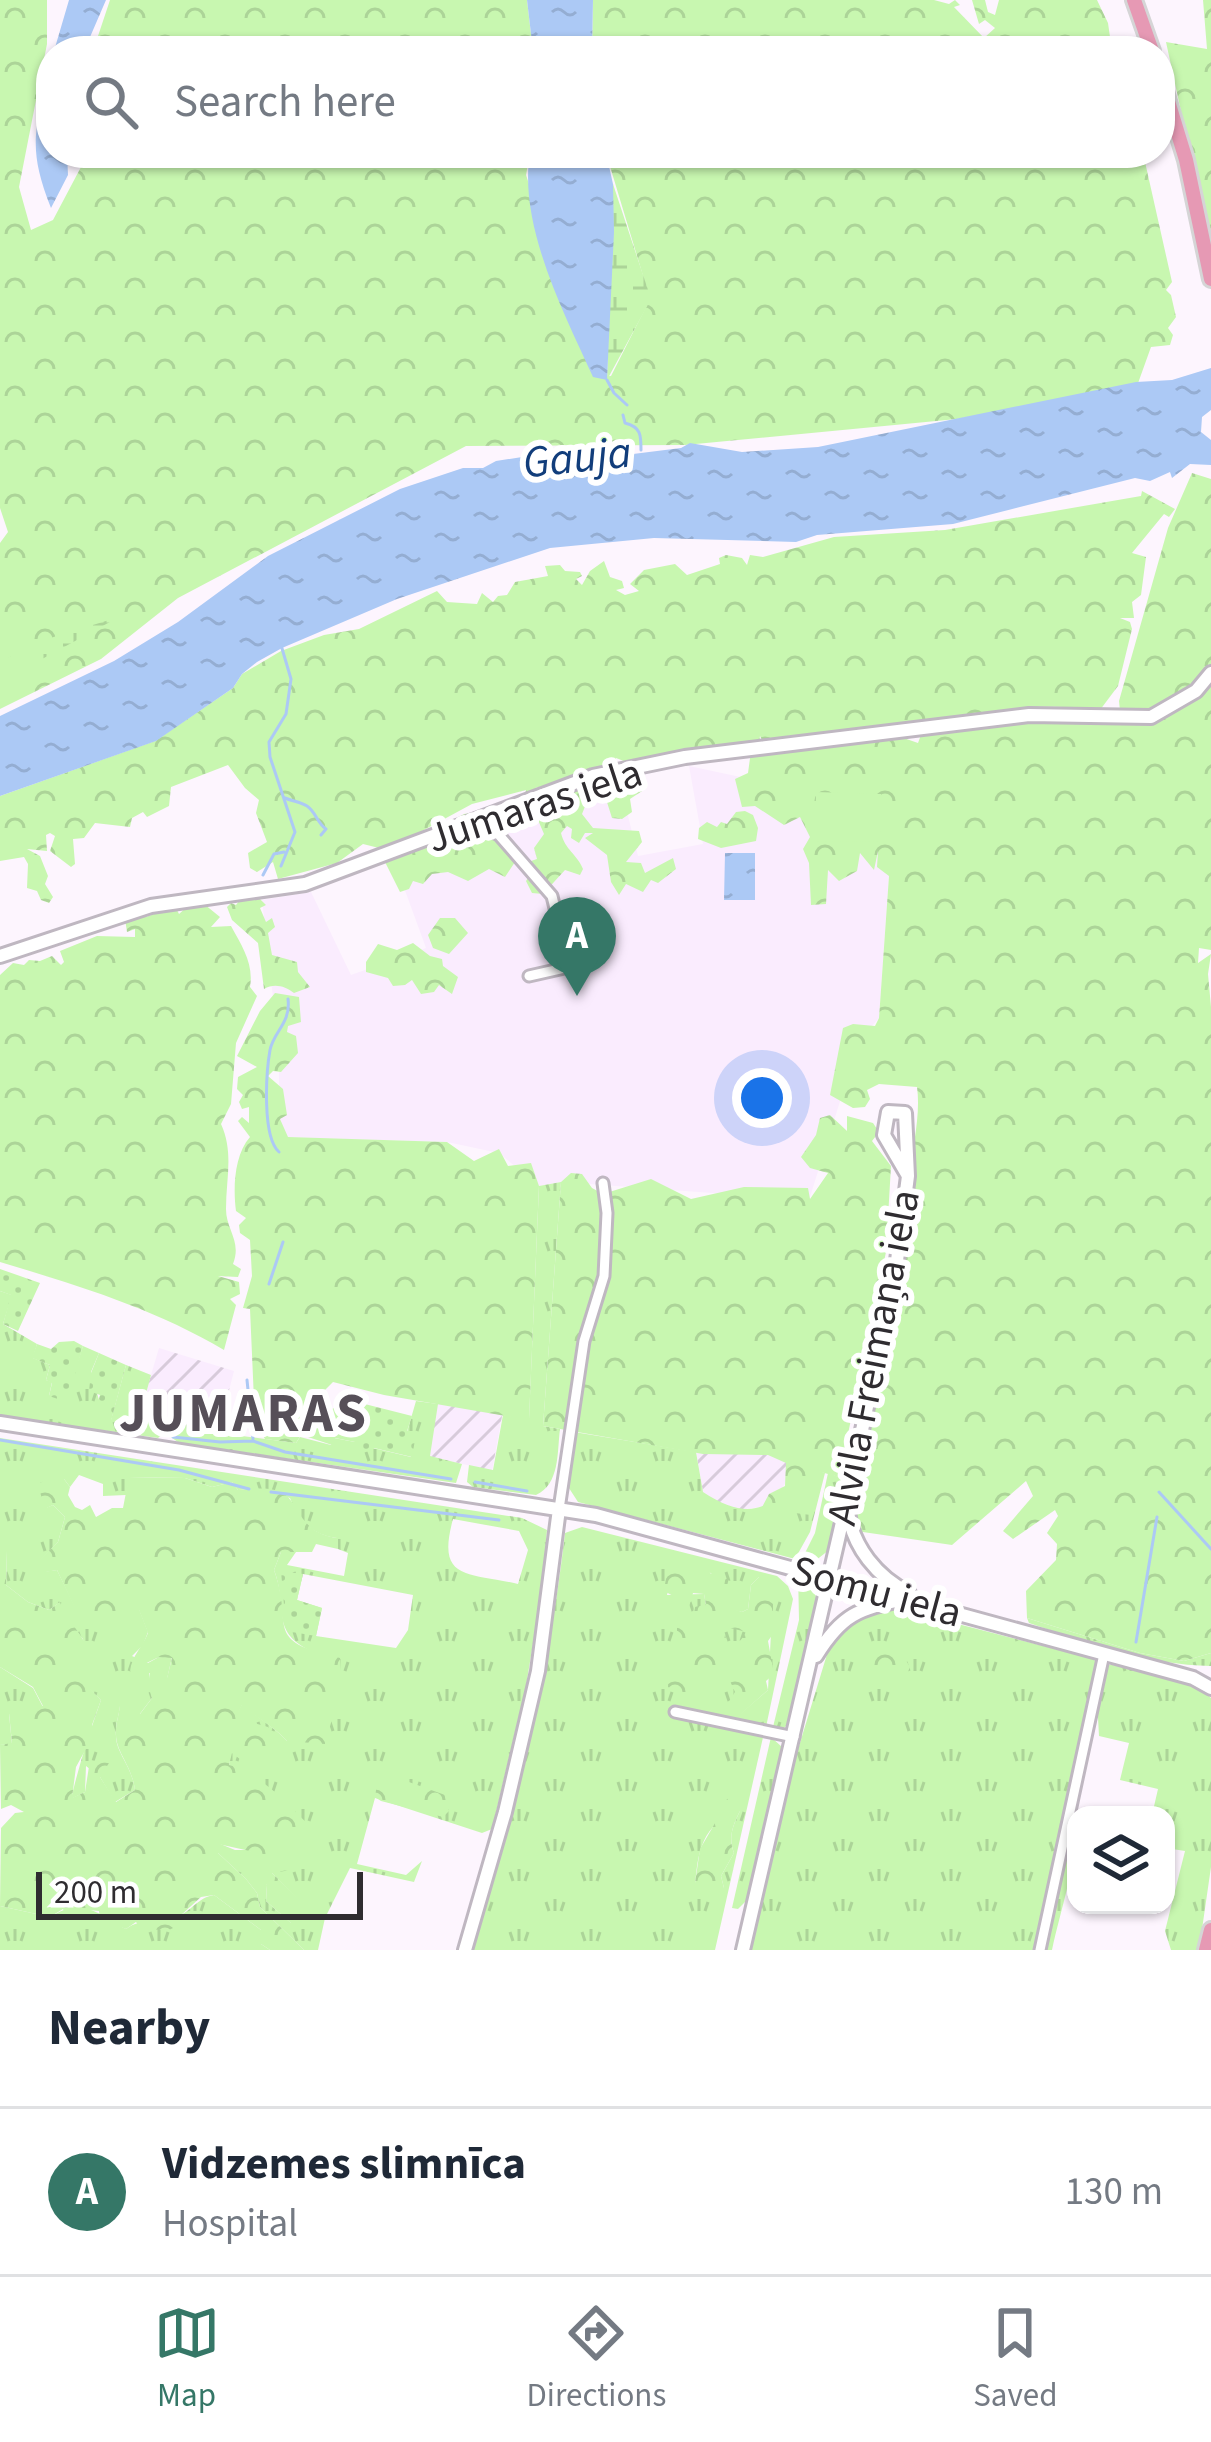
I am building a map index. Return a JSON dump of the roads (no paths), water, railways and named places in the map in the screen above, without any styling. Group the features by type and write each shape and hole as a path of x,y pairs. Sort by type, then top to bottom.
{"main road":[{"path":"1134,0 1147,36"},
{"path":"1175,124 1211,279"},
{"path":"1206,1950 1211,1930"}],"street":[{"name":"Jumaras iela","path":"0,956 151,906 305,884 593,776 748,748 1029,715 1151,717 1196,691 1211,673"},
{"path":"482,827 499,835 552,896 569,967 529,976"},
{"name":"Alvila Freimaņa iela","path":"743,1950 895,1276 908,1176 905,1113 888,1112 884,1135 908,1176"},
{"path":"464,1950 505,1812 538,1671 584,1341 604,1276 607,1213 603,1184"},
{"name":"Somu iela","path":"0,1423 596,1515 1193,1678"},
{"path":"846,1505 858,1544 882,1576 944,1608"},
{"path":"809,1667 842,1622 863,1607 909,1598"},
{"path":"1040,1950 1104,1654"},
{"path":"1193,1678 1211,1675"},
{"path":"1193,1678 1211,1688"},
{"path":"675,1712 794,1737"}],"water":[{"path":"69,0 106,0 90,36 58,36"},
{"path":"527,0 593,0 592,36 531,36"},
{"path":"38,168 68,168 51,208"},
{"path":"529,168 609,168 614,232 607,380 593,377 546,268"},
{"name":"Gauja","path":"1211,368 1211,410 1202,417 1201,432 1211,440 1211,465 1190,464 1172,478 1170,472 1150,481 1135,478 953,524 817,535 796,542 654,538 550,548 397,599 282,648 156,741 0,796 0,716 114,661 178,622 268,556 400,489 463,468 560,451 633,454 690,443 742,452 818,447 1136,382 1172,380"},
{"path":"725,853 755,853 755,900 724,900"}],"waterway":[{"name":"Gauja","path":"607,380 627,405"},
{"name":"Gauja","path":"623,415 625,423 639,432 641,450"},
{"path":"281,645 291,679 286,714 269,742 270,757 295,832 281,866"},
{"path":"285,798 310,808 326,829 321,835"},
{"path":"263,875 274,854 284,852"},
{"path":"279,1152 270,1133 267,1074 288,999"},
{"path":"269,1284 283,1242"},
{"path":"247,1380 253,1439"},
{"path":"173,1437 253,1441 285,1452 451,1479"},
{"path":"0,1440 179,1470 249,1489"},
{"path":"475,1482 527,1491"},
{"path":"271,1492 499,1520"},
{"path":"1159,1492 1211,1549"},
{"path":"1136,1642 1157,1517"}],"place":[{"name":"Vidzemes slimnīca","path":"577,996"}],"district":[{"name":"JUMARAS","path":"244,1412"}]}
